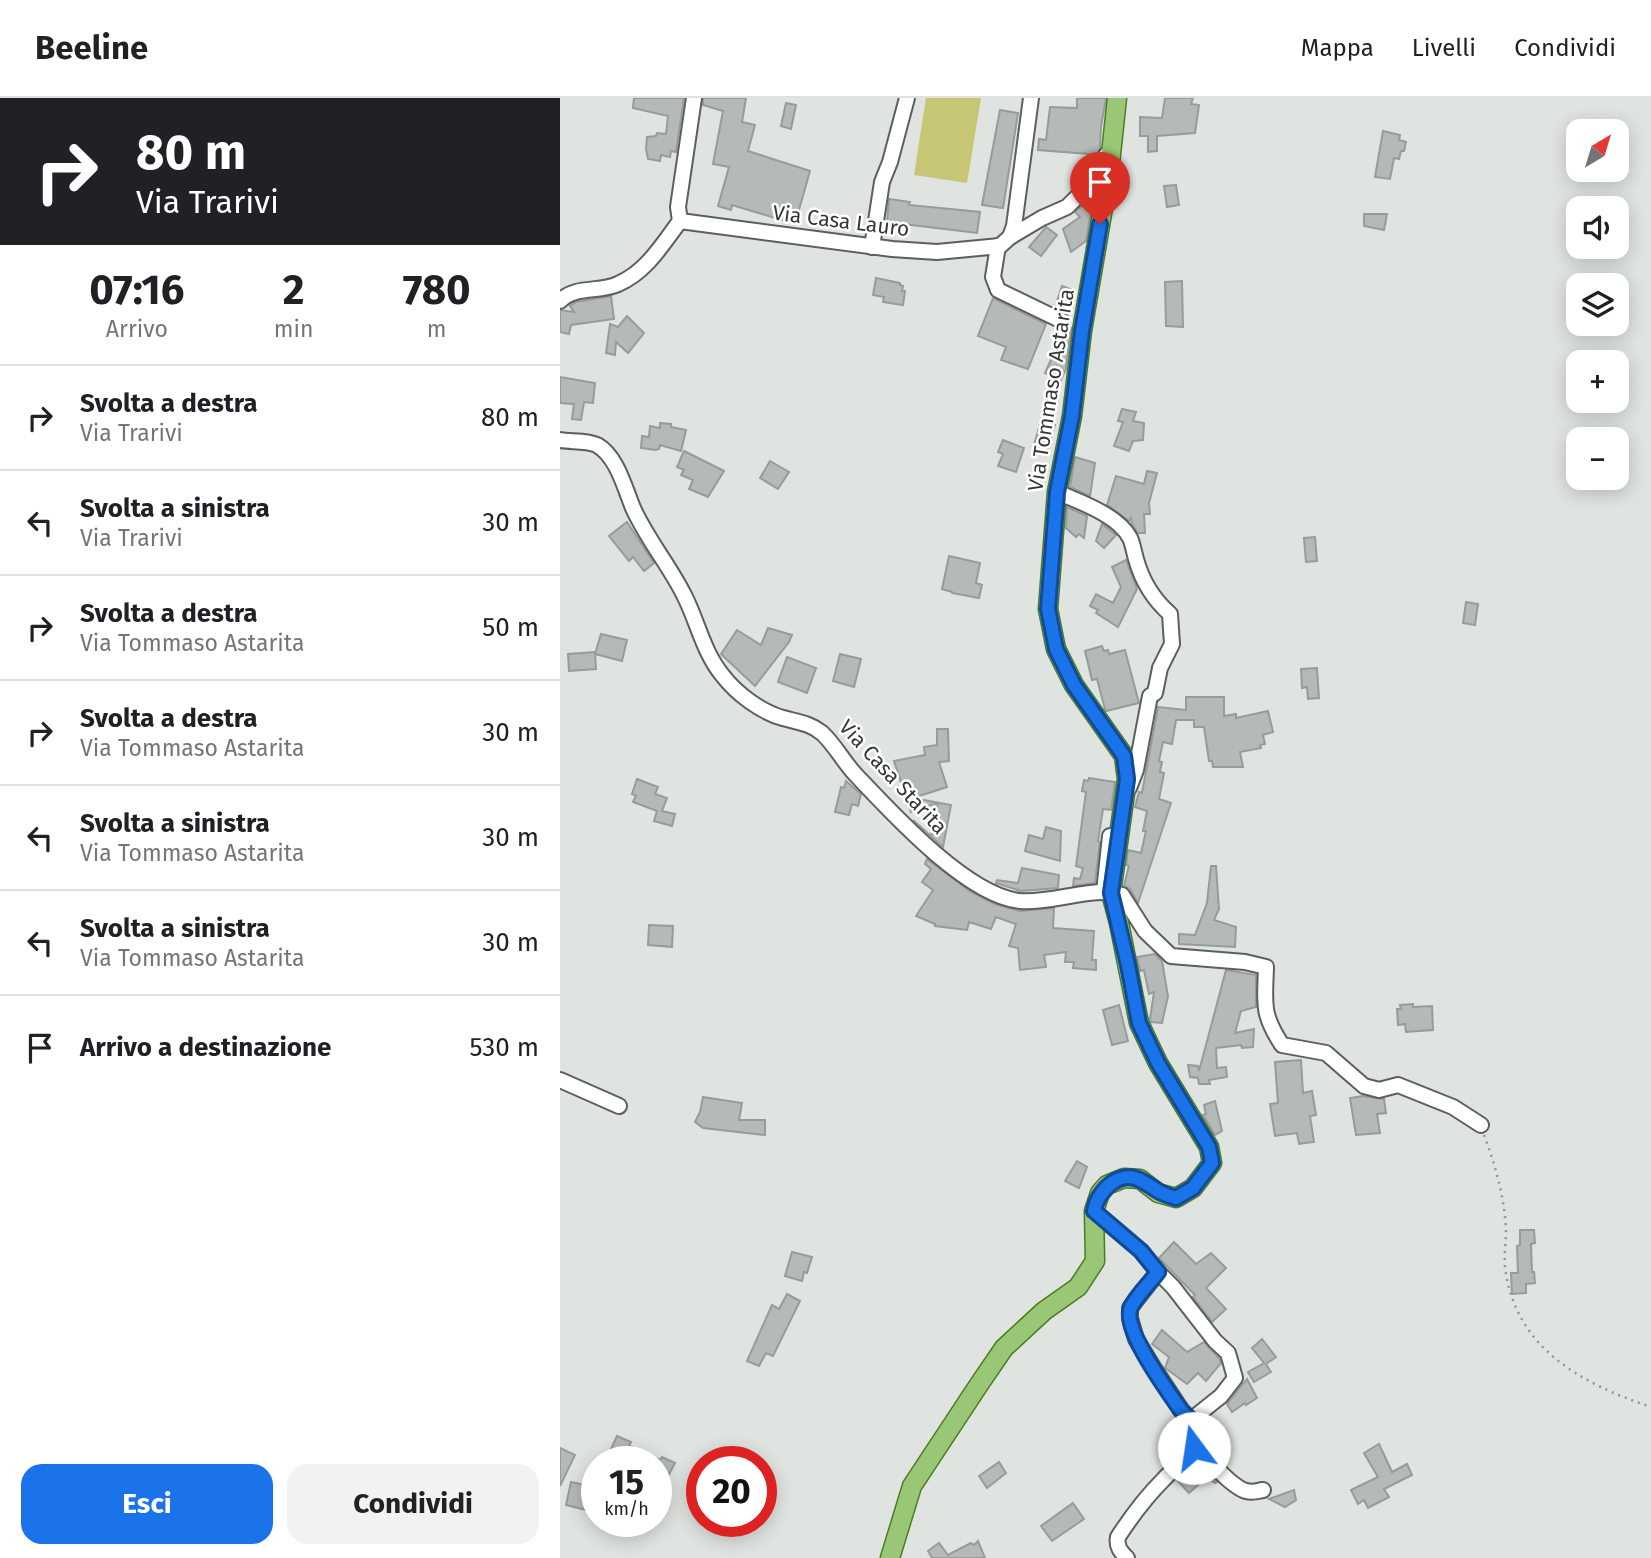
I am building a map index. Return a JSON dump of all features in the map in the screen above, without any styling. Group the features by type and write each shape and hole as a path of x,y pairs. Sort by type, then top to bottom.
{"main road":[{"name":"Via Tommaso Astarita","path":"1094,1211 1100,1193 1107,1185 1124,1178 1140,1179 1158,1193 1176,1198 1193,1188 1212,1163 1209,1147 1158,1063 1139,1023 1111,893 1127,779 1124,756 1074,685 1056,649 1048,609 1057,492 1072,416 1082,331 1109,173 1116,106"},
{"path":"890,1558 912,1486 988,1371 1004,1348 1023,1330 1078,1287 1096,1261 1094,1211"}],"street":[{"path":"560,301 567,294 579,290 615,286 636,274 680,221 678,206 694,98"},
{"path":"872,247 882,182 907,98"},
{"path":"1031,98 1014,226 1004,242 993,277 998,290 1062,321"},
{"name":"Via Casa Lauro","path":"680,221 872,247 937,252 1004,242 1042,218 1067,207 1094,180 1105,163 1111,112 1116,106"},
{"name":"Via Casa Starita","path":"560,440 596,445 609,457 634,509 684,594 706,650 724,677 768,712 820,731 854,773 919,840 987,891 1017,901 1034,902 1084,892 1104,892 1110,836 1118,836"},
{"path":"1057,492 1103,513 1120,526 1130,538 1136,563 1151,594 1170,614 1172,644 1160,668 1155,693 1150,696 1136,770 1124,801"},
{"path":"1111,893 1122,895 1145,931 1171,956 1245,962 1266,967 1264,1007 1269,1026 1282,1045 1326,1053 1364,1086 1379,1090 1398,1085 1414,1090 1453,1107 1481,1125"},
{"path":"560,1080 619,1106"},
{"path":"1094,1211 1141,1251 1215,1341 1228,1353 1235,1378 1229,1387 1191,1420"},
{"path":"1158,1272 1130,1308 1136,1339 1182,1411 1191,1420 1196,1443 1220,1471 1242,1490 1252,1493 1263,1490"},
{"path":"1127,1558 1116,1543 1118,1537 1165,1477 1189,1456 1196,1443"}],"path":[{"path":"1481,1125 1496,1164 1503,1199 1505,1264 1510,1294 1524,1325 1560,1364 1579,1376 1651,1407"}],"shaded area":[{"path":"926,98 981,98 967,183 914,175"}],"building":[{"path":"634,98 684,98 676,152 671,151 670,157 661,155 660,161 648,159 647,137 656,136 657,133 666,134 668,116 633,108"},
{"path":"703,98 746,98 742,122 755,125 748,151 810,171 795,224 732,205 731,210 718,206 729,167 713,164 723,111 703,105"},
{"path":"1077,98 1106,98 1100,148 1096,160 1083,178 1079,175 1089,154 1038,150 1039,139 1046,140 1050,107 1077,108"},
{"path":"1165,98 1193,98 1191,104 1199,105 1195,133 1157,136 1157,151 1148,152 1148,136 1140,136 1140,117 1162,118"},
{"path":"786,103 796,105 791,129 781,126"},
{"path":"1000,110 1018,113 1003,208 982,205"},
{"path":"1383,131 1400,135 1399,140 1406,142 1399,159 1394,158 1390,179 1375,177"},
{"path":"1176,185 1179,205 1167,207 1164,186"},
{"path":"1094,194 1086,241 1071,252 1063,229 1080,217 1075,212"},
{"path":"889,199 910,202 909,205 980,212 977,233 887,222"},
{"path":"1364,214 1387,214 1384,230 1364,226"},
{"path":"1046,227 1057,235 1041,256 1029,247"},
{"path":"876,278 903,286 903,305 883,302 884,297 873,295"},
{"path":"1182,281 1183,327 1166,326 1165,282"},
{"path":"1062,286 1073,290 1066,312 1055,307"},
{"path":"611,296 614,319 571,325 569,334 560,332 560,310 574,312 570,306 576,302"},
{"path":"993,298 1046,324 1028,369 1001,360 1006,347 978,336"},
{"path":"627,316 644,333 628,353 616,342 615,355 606,353 610,324 618,327"},
{"path":"1069,327 1066,369 1061,380 1045,373 1064,330"},
{"path":"560,377 595,383 593,403 584,402 581,420 572,419 574,404 560,403"},
{"path":"1122,409 1136,412 1133,421 1144,423 1143,440 1133,441 1129,451 1114,446 1123,422 1118,421"},
{"path":"1041,421 1055,425 1047,450 1034,445"},
{"path":"660,423 686,430 681,451 660,445 659,449 655,450 641,448 642,436 649,437 650,426 660,428"},
{"path":"1003,440 1024,448 1016,472 998,466 1003,454 998,452"},
{"path":"684,451 724,471 708,497 689,489 693,480 681,475 684,470 677,467"},
{"path":"1075,457 1095,463 1090,496 1070,487"},
{"path":"770,461 789,472 778,489 760,478"},
{"path":"1147,471 1157,473 1149,503 1150,514 1144,514 1145,533 1138,533 1131,518 1129,521 1107,505 1116,476 1144,484"},
{"path":"1067,507 1087,516 1084,538 1079,534 1076,537 1066,528"},
{"path":"627,522 654,563 644,571 633,557 629,561 609,536"},
{"path":"1102,524 1116,535 1104,548 1096,541"},
{"path":"1315,537 1317,561 1306,562 1304,538"},
{"path":"949,556 980,563 976,583 982,585 979,598 942,589"},
{"path":"1126,560 1137,589 1118,627 1090,606 1096,594 1113,603 1121,587 1112,567"},
{"path":"1466,602 1478,604 1475,625 1463,623"},
{"path":"768,628 792,635 755,686 721,654 737,630 761,645"},
{"path":"601,634 627,640 622,661 595,654"},
{"path":"1102,646 1109,654 1125,650 1139,703 1106,711 1097,679 1092,680 1085,651"},
{"path":"595,652 596,669 569,671 568,654"},
{"path":"840,654 861,659 854,687 833,681"},
{"path":"787,657 816,668 807,693 778,682"},
{"path":"1317,668 1319,698 1308,699 1307,687 1302,688 1301,669"},
{"path":"1186,697 1224,697 1224,716 1236,714 1236,718 1268,711 1273,732 1263,735 1265,744 1260,745 1261,748 1240,752 1243,767 1213,767 1212,761 1209,761 1204,727 1194,727 1194,720 1176,720 1172,744 1163,742 1159,761 1162,762 1160,772 1164,773 1159,799 1171,803 1138,903 1130,889 1124,886 1129,866 1126,865 1128,850 1141,853 1146,831 1143,831 1147,811 1135,807 1139,792 1142,793 1158,707 1186,710"},
{"path":"937,729 948,729 949,761 939,762 947,787 913,798 951,805 943,847 913,820 931,836 938,803 911,812 894,761 925,755 924,747 937,745"},
{"path":"1089,778 1115,782 1111,810 1103,809 1095,883 1073,886 1074,878 1080,879 1083,868 1076,866 1086,792 1082,791 1084,780 1088,781"},
{"path":"637,779 658,787 655,794 667,798 662,811 675,814 672,826 654,821 657,811 633,802 636,796 632,794"},
{"path":"846,781 861,794 858,806 852,804 849,815 835,812 841,787 844,788"},
{"path":"1046,827 1061,831 1060,861 1025,851 1029,835 1043,839"},
{"path":"927,859 971,892 995,904 1020,911 1054,908 1053,928 1094,931 1092,960 1096,960 1096,970 1073,968 1074,962 1065,962 1066,952 1044,955 1046,967 1020,970 1018,948 1009,946 1016,924 996,917 991,929 969,922 967,930 935,926 916,916 933,890 922,882 931,869 925,864"},
{"path":"1211,866 1216,866 1219,909 1214,920 1236,927 1235,947 1179,944 1179,934 1195,935 1207,903"},
{"path":"1022,868 1059,875 1058,888 1021,891 996,883 997,880 1018,883"},
{"path":"649,925 673,926 672,947 648,945"},
{"path":"1155,954 1162,961 1168,996 1162,1023 1151,1022 1154,992 1149,994 1144,970 1140,971 1137,957"},
{"path":"1226,970 1256,975 1256,1007 1241,1011 1235,1033 1254,1029 1253,1047 1242,1048 1241,1045 1216,1048 1217,1068 1226,1067 1227,1077 1209,1080 1210,1084 1199,1084 1198,1078 1190,1077 1188,1065 1198,1066 1199,1071"},
{"path":"1413,1004 1413,1007 1432,1006 1433,1030 1406,1032 1405,1024 1398,1025 1397,1009 1401,1009 1400,1005"},
{"path":"1119,1005 1128,1041 1112,1045 1103,1010"},
{"path":"1301,1060 1303,1093 1312,1091 1316,1115 1310,1116 1314,1142 1299,1144 1297,1133 1275,1136 1270,1104 1278,1103 1275,1062"},
{"path":"1363,1096 1384,1099 1386,1113 1377,1114 1380,1133 1356,1135 1350,1098"},
{"path":"703,1097 742,1103 739,1120 765,1120 765,1135 703,1128 695,1122"},
{"path":"1215,1101 1222,1131 1215,1135 1203,1115 1206,1114 1204,1105"},
{"path":"1077,1161 1087,1167 1079,1188 1065,1181"},
{"path":"1520,1230 1534,1230 1535,1243 1531,1244 1535,1283 1526,1284 1526,1293 1512,1294 1511,1273 1518,1273 1517,1246 1520,1245"},
{"path":"1174,1242 1196,1264 1211,1253 1226,1268 1206,1288 1226,1309 1212,1322 1193,1297 1195,1295 1159,1258"},
{"path":"792,1252 812,1257 802,1281 785,1276"},
{"path":"787,1294 800,1301 773,1356 766,1353 759,1366 747,1361 772,1305 779,1309"},
{"path":"1162,1330 1187,1352 1204,1342 1221,1363 1206,1381 1198,1373 1187,1384 1165,1368 1169,1357 1152,1344"},
{"path":"1262,1339 1276,1357 1266,1364 1271,1372 1254,1382 1248,1372 1264,1363 1252,1348"},
{"path":"1247,1379 1257,1398 1232,1412 1227,1404"},
{"path":"617,1436 631,1442 629,1446 612,1446"},
{"path":"1379,1444 1392,1472 1407,1464 1412,1475 1384,1489 1389,1497 1368,1508 1364,1500 1358,1504 1351,1490 1378,1477 1364,1453"},
{"path":"560,1448 575,1455 560,1486"},
{"path":"999,1462 1006,1473 987,1488 979,1476"},
{"path":"1198,1462 1217,1482 1207,1477 1189,1493 1177,1480"},
{"path":"571,1482 581,1484 581,1509 566,1505"},
{"path":"1294,1490 1296,1500 1285,1507 1269,1499"},
{"path":"1073,1503 1084,1519 1052,1541 1041,1526"},
{"path":"978,1541 985,1558 932,1558 928,1551 939,1543 948,1555"}],"route":[{"path":"1100,224 1082,331 1072,416 1057,492 1048,609 1056,649 1074,685 1124,756 1127,779 1111,893 1139,1023 1158,1063 1209,1147 1212,1163 1193,1188 1176,1198 1158,1193 1140,1179 1124,1178 1107,1185 1096,1199 1094,1211 1141,1251 1158,1272 1130,1308 1130,1318 1136,1339 1167,1390 1185,1416 1191,1420 1196,1443 1194,1448"}]}
